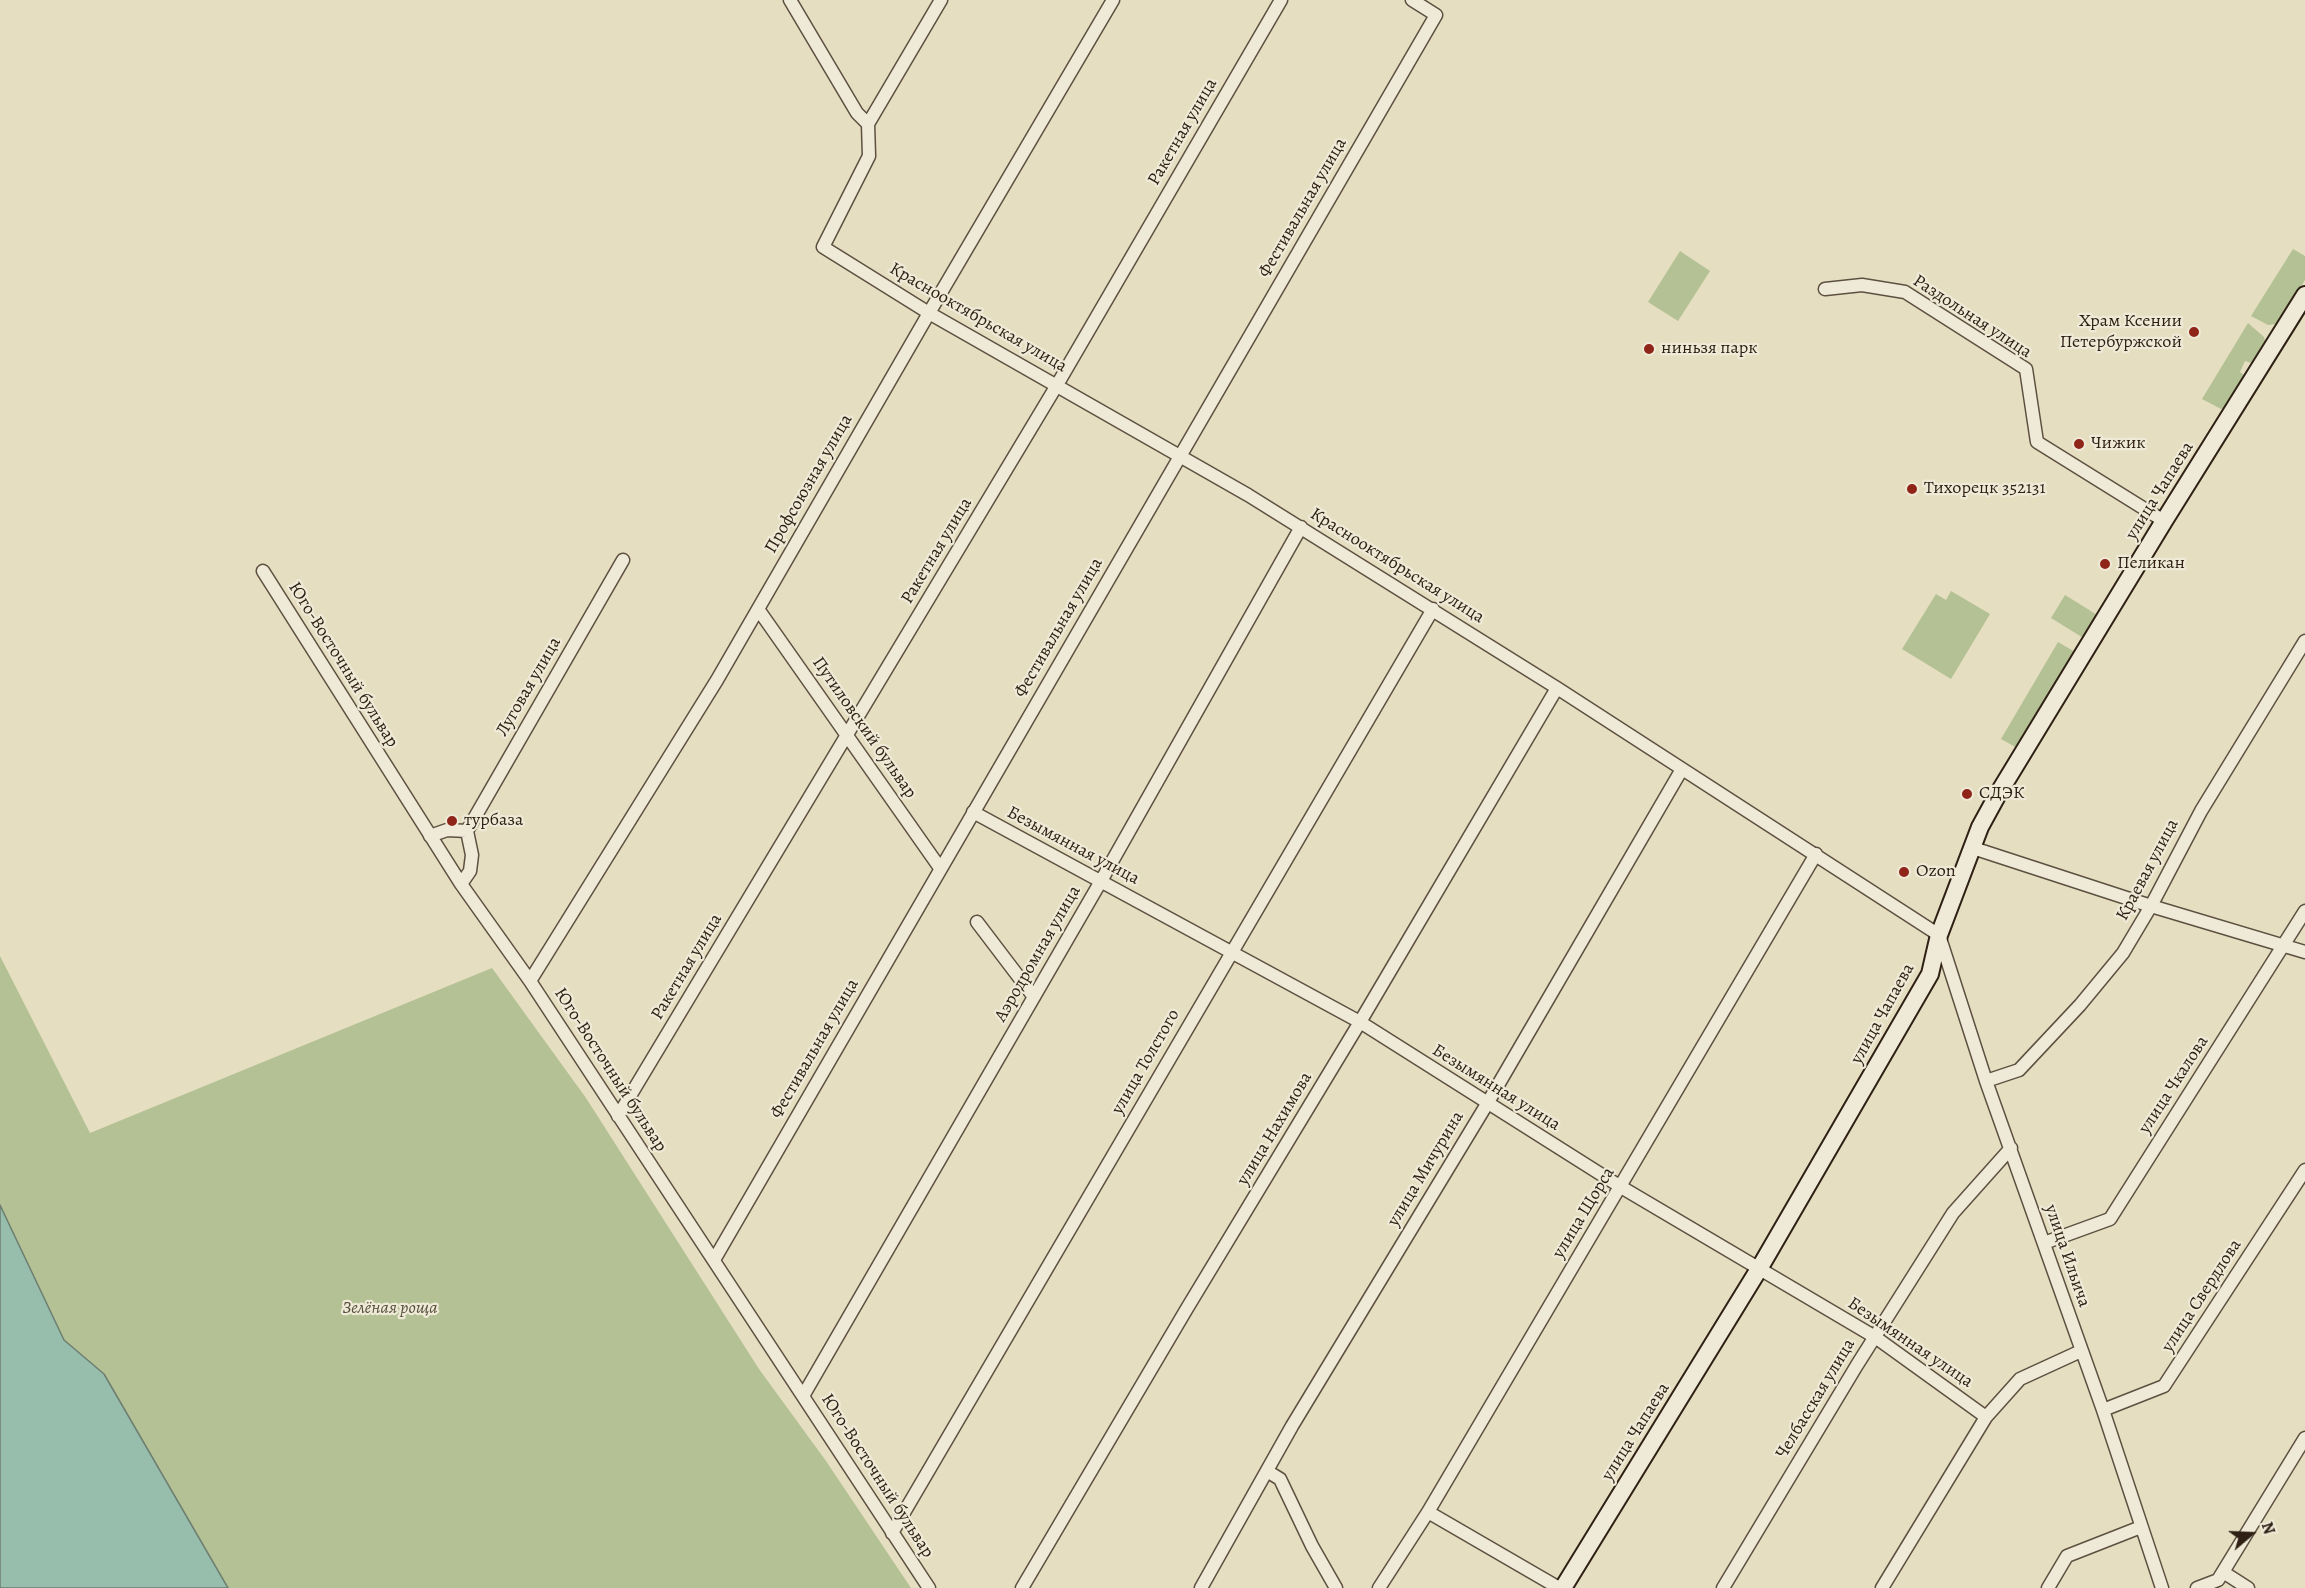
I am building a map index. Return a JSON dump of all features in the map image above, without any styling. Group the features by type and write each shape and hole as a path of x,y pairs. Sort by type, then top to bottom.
{"main road":[{"name":"улица Чапаева","path":"1561,1588 1759,1269 1930,974 1939,935 1980,827 1998,794 2164,521 2302,306"}],"street":[{"path":"790,0 857,113 868,124 941,0"},
{"name":"Профсоюзная улица","path":"530,981 717,680 1113,0"},
{"name":"Ракетная улица","path":"618,1116 1057,385 1281,0"},
{"name":"Фестивальная улица","path":"714,1260 1436,15 1412,0"},
{"name":"Краснооктябрьская улица","path":"868,124 869,156 823,247 929,313 1248,495 1433,609 1939,935"},
{"name":"Раздольная улица","path":"1825,289 1862,285 1905,292 2026,369 2037,442 2164,521"},
{"name":"Аэродромная улица","path":"803,1396 1101,881 1301,528"},
{"name":"Луговая улица","path":"467,831 623,560"},
{"name":"Юго-Восточный бульвар","path":"263,571 461,884 530,981 929,1588"},
{"name":"Путиловский бульвар","path":"758,609 940,868"},
{"name":"улица Толстого","path":"892,1533 1433,609"},
{"name":"Краевая улица","path":"1986,1081 2019,1070 2080,1005 2123,952 2151,906 2200,811 2305,641"},
{"name":"улица Нахимова","path":"1022,1588 1557,688"},
{"name":"улица Мичурина","path":"1201,1588 1298,1415 1486,1104 1682,769"},
{"name":"Безымянная улица","path":"973,812 1360,1022 1621,1188 1875,1337 1986,1417"},
{"path":"430,836 447,830 467,831 472,855 470,871 461,884"},
{"path":"1973,848 2151,906 2305,952"},
{"name":"улица Щорса","path":"1379,1588 1428,1512 1621,1188 1816,854"},
{"name":"улица Чкалова","path":"2044,1243 2110,1219 2305,911"},
{"path":"977,922 1034,997"},
{"name":"улица Ильича","path":"1939,935 1986,1081 2103,1410 2162,1588"},
{"name":"Челбасская улица","path":"1723,1588 1953,1213 2011,1148"},
{"name":"улица Свердлова","path":"2103,1410 2164,1386 2305,1170"},
{"path":"1882,1588 1986,1417 2020,1379 2081,1351"},
{"path":"2197,1588 2218,1580 2305,1438"},
{"path":"1267,1471 1281,1479 1312,1546 1336,1588"},
{"path":"1428,1512 1561,1588"},
{"path":"2048,1588 2067,1556 2141,1527"},
{"path":"2223,1572 2248,1588"}],"green space":[{"path":"2293,249 2305,256 2305,280 2277,324 2268,325 2251,316"},
{"path":"1680,251 1710,271 1678,321 1648,302"},
{"path":"2248,323 2264,337 2266,345 2251,363 2245,361 2240,372 2245,376 2225,408 2221,409 2202,399"},
{"path":"1951,591 1990,614 1951,679 1902,649 1936,594 1946,600"},
{"path":"2065,595 2099,616 2085,639 2051,618"},
{"path":"2058,642 2075,652 2019,749 2001,739"},
{"name":"Зелёная роща","path":"0,956 90,1133 492,968 586,1098 759,1369 826,1461 911,1588 228,1588 104,1374 64,1340 0,1205"}],"shaded area":[{"path":"0,1205 64,1340 104,1374 228,1588 0,1588"}],"place":[{"name":"Храм Ксении Петербуржской","path":"2194,332"},
{"name":"ниньзя парк","path":"1649,349"},
{"name":"Чижик","path":"2079,444"},
{"name":"Тихорецк 352131","path":"1912,489"},
{"name":"Пеликан","path":"2105,564"},
{"name":"СДЭК","path":"1967,794"},
{"name":"турбаза","path":"452,821"},
{"name":"Ozon","path":"1904,872"}]}
